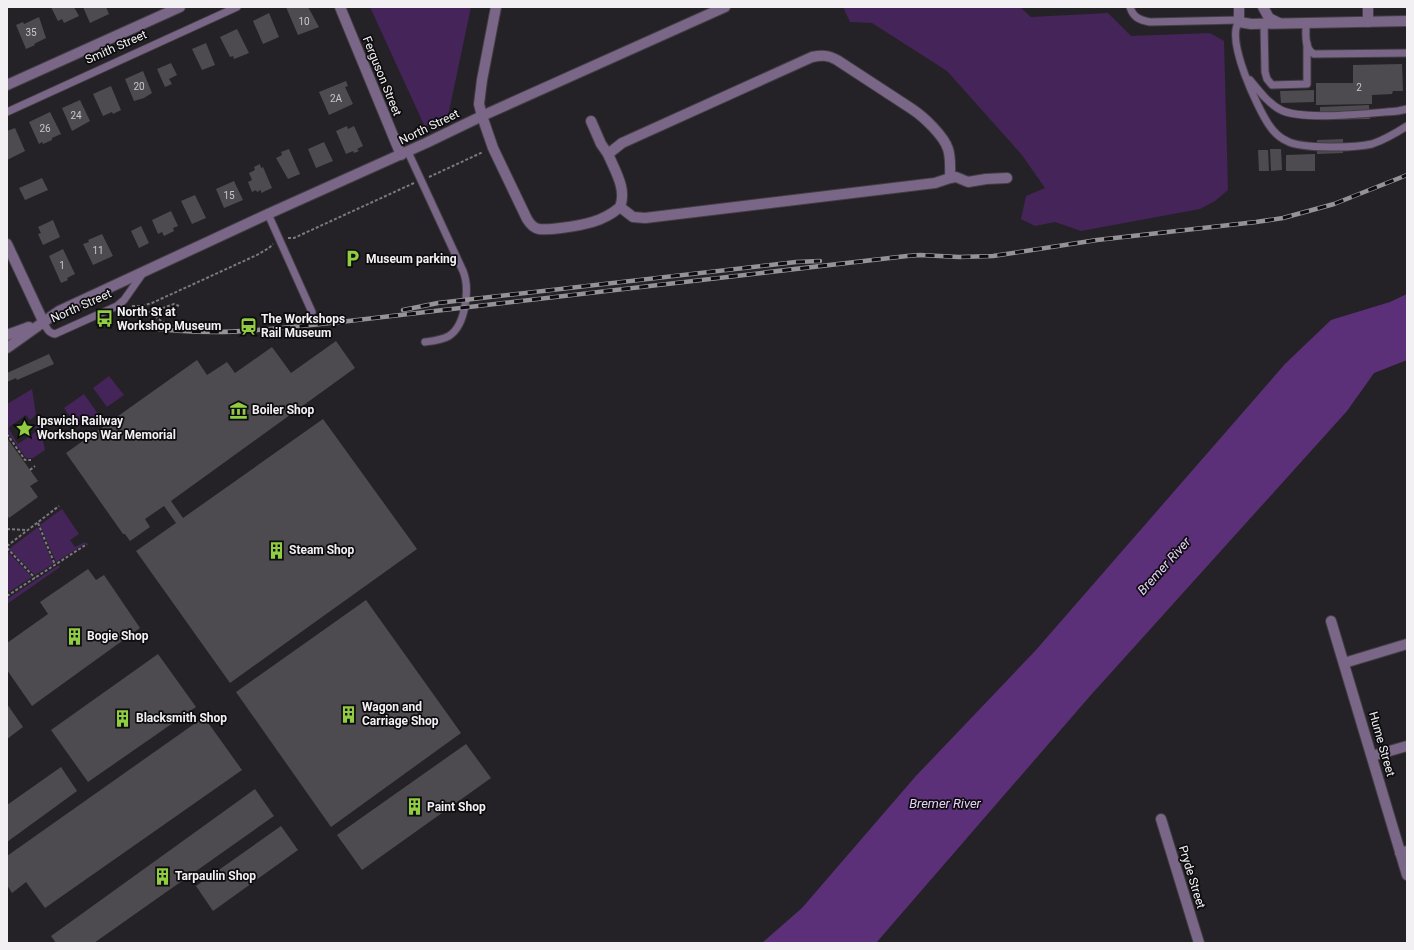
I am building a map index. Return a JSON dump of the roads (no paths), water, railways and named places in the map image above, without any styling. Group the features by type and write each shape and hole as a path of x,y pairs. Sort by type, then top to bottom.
{"street":[{"name":"Smith Street","path":"7,85 180,7"},
{"name":"Ferguson Street","path":"340,7 404,153"},
{"path":"496,7 480,91 479,104 493,148 527,219 534,227 539,229 549,229 588,224 605,217 620,207 623,194 619,180 608,154 601,144 591,121"},
{"name":"North Street","path":"7,348 59,311 482,116 724,7"},
{"path":"1239,7 1239,21 1252,24 1407,21"},
{"path":"1263,7 1269,18 1276,23 1283,24"},
{"path":"1368,7 1368,22"},
{"path":"608,154 622,142 812,57 824,55 837,60 921,115 945,142 949,151 950,178"},
{"path":"620,207 633,217 645,218 935,183 956,177 968,182 1007,178"},
{"path":"7,244 43,322"},
{"name":"North Street","path":"7,335 43,322"},
{"name":"Hume Street","path":"1331,621 1372,756 1404,852 1407,875"},
{"path":"1344,663 1407,644"},
{"path":"1372,756 1407,746"},
{"name":"Pryde Street","path":"1161,819 1199,943"}],"lane":[{"name":"Smith Street","path":"7,112 237,7"},
{"path":"1130,9 1134,16 1153,23 1239,21 1236,28 1236,40 1242,66 1268,124 1287,142 1317,147 1363,145 1382,140 1407,126"},
{"path":"1264,24 1265,72 1267,79 1272,85 1307,84 1307,43"},
{"path":"1306,24 1307,48 1310,52 1316,55 1407,53"},
{"path":"1242,66 1250,80 1272,104 1289,113 1325,115 1398,111 1407,109"},
{"path":"404,153 464,275 466,289 463,313 457,328 450,336 440,340 425,342"},
{"path":"268,214 312,312"},
{"name":"North Street","path":"43,322 49,331 55,334 114,308 124,300 145,272"}],"water":[{"name":"Bremer River","path":"1407,294 1407,360 1374,373 1347,411 1090,696 876,943 762,943 802,908 915,777 1036,650 1285,364 1331,320 1390,302"}],"railway":[{"path":"138,327 205,332 261,330 907,256 993,256 1097,240 1283,218 1334,204 1407,175"},
{"path":"403,310 438,303 796,262 820,261"}],"place":[{"name":"Museum parking","path":"353,259"},
{"name":"North St at Workshop Museum","path":"104,319"},
{"name":"The Workshops Rail Museum","path":"248,326"},
{"name":"Boiler Shop","path":"239,410"},
{"name":"Ipswich Railway Workshops War Memorial","path":"24,428"},
{"name":"Steam Shop","path":"276,550"},
{"name":"Bogie Shop","path":"74,636"},
{"name":"Wagon and Carriage Shop","path":"349,714"},
{"name":"Blacksmith Shop","path":"123,718"},
{"name":"Paint Shop","path":"414,807"},
{"name":"Tarpaulin Shop","path":"162,876"}]}
